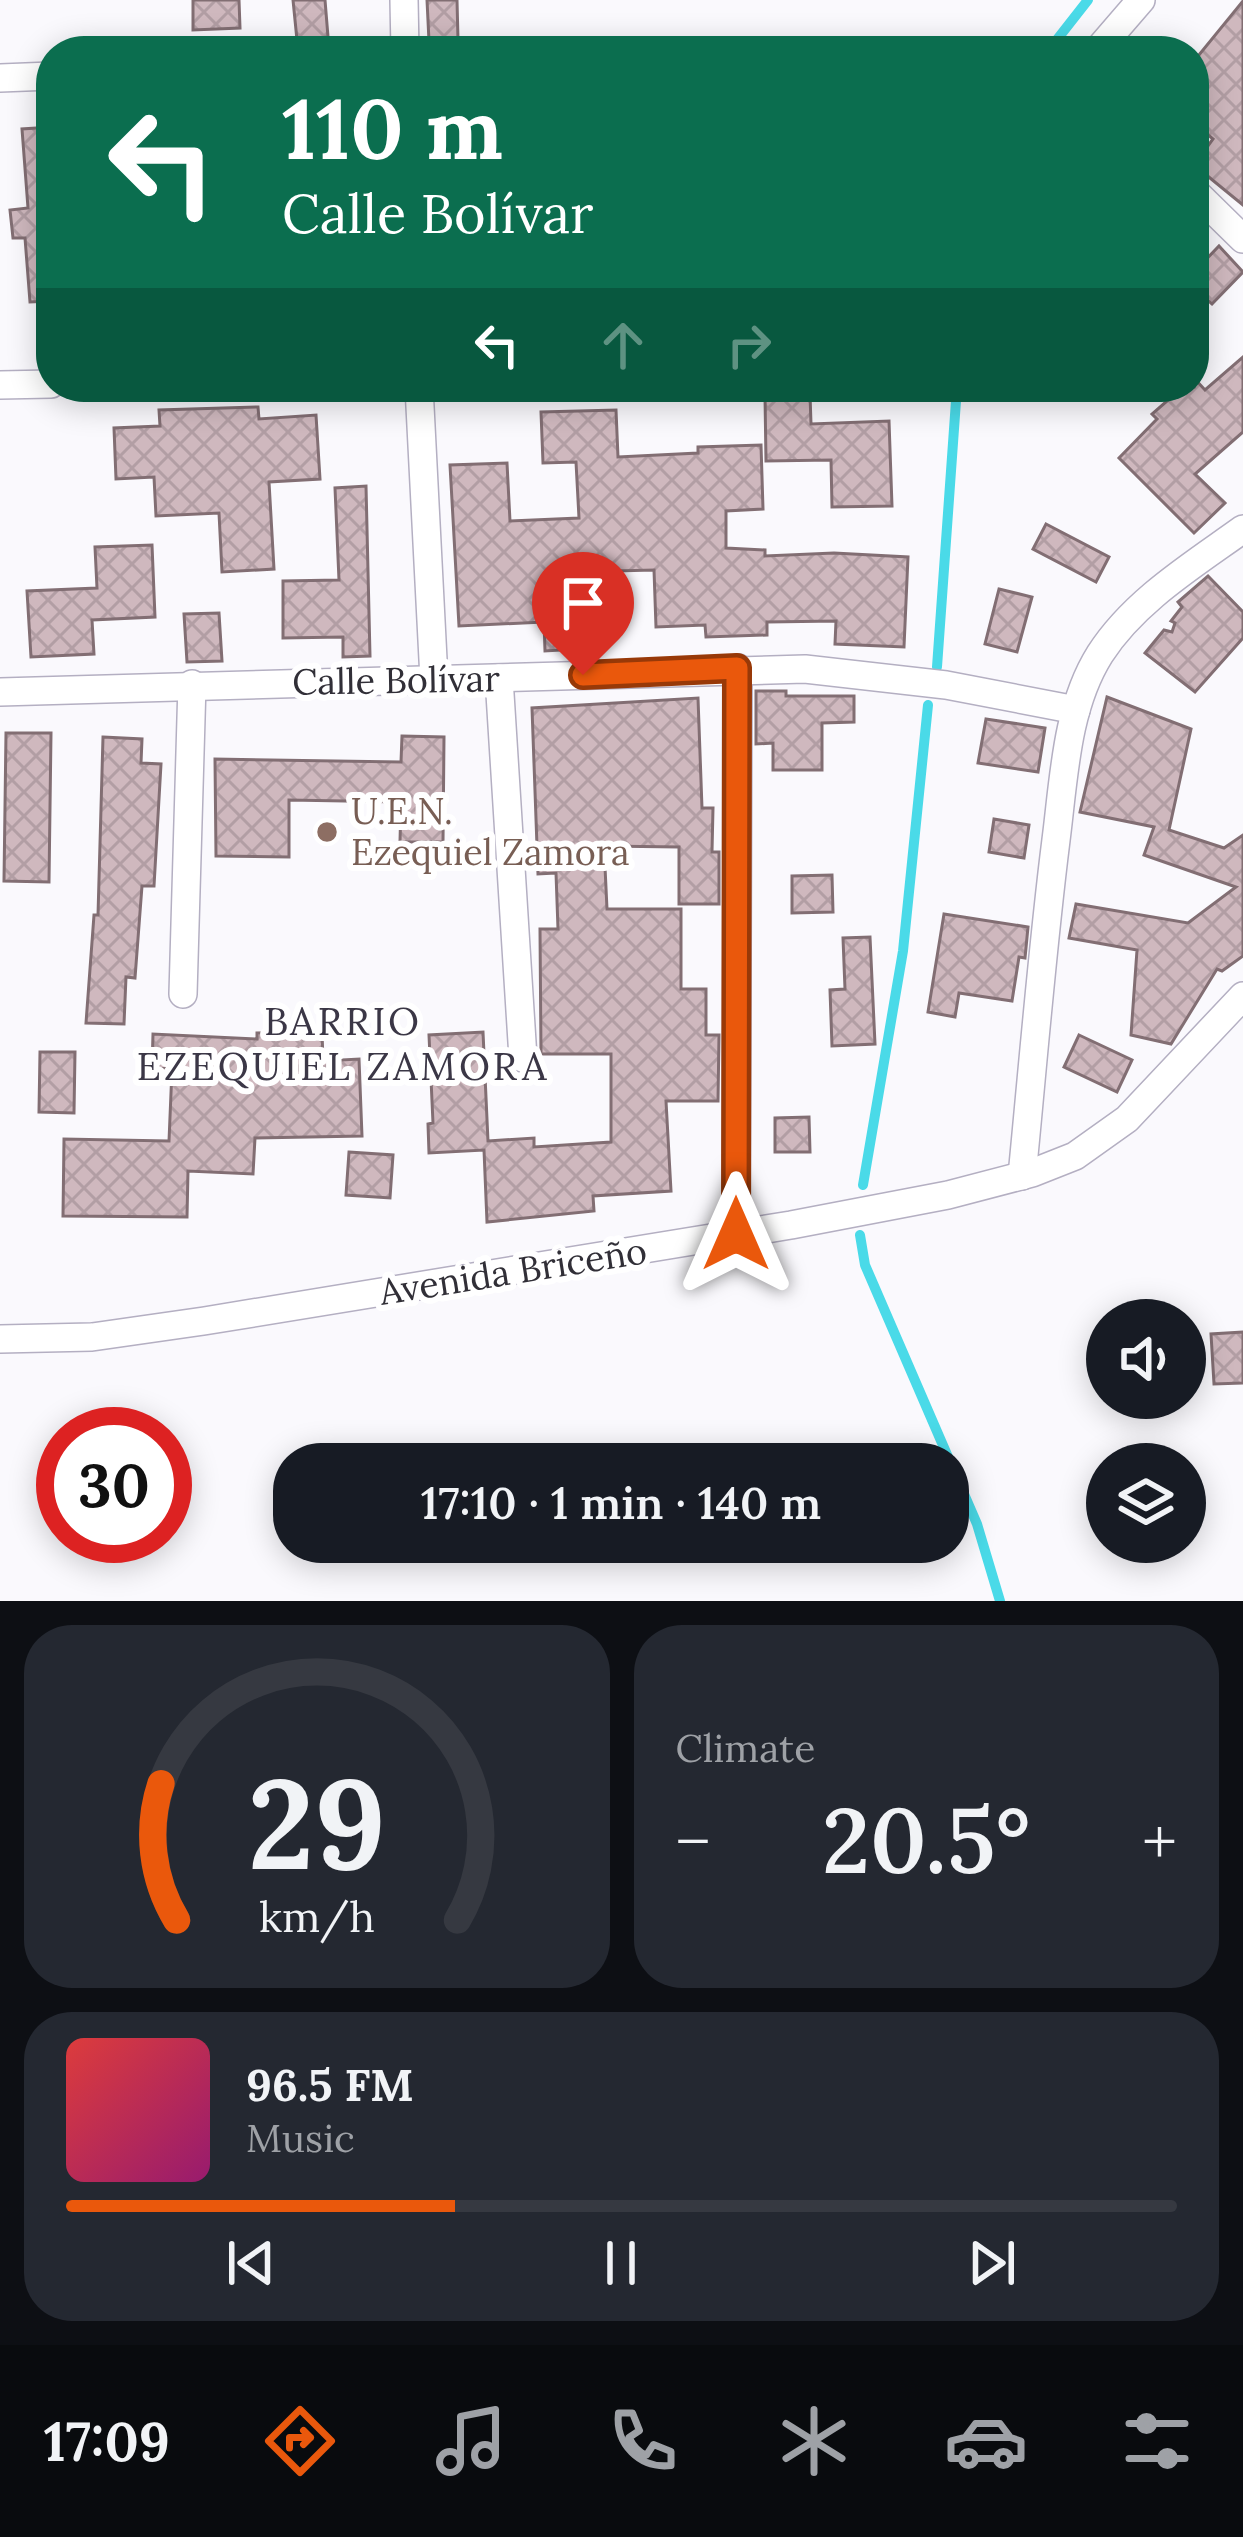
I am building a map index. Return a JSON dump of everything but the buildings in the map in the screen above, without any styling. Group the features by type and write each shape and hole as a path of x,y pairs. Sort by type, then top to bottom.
{"street":[{"path":"404,0 405,36"},
{"path":"1110,36 1141,0"},
{"path":"0,78 36,77"},
{"path":"1209,205 1243,238"},
{"path":"0,386 36,385"},
{"path":"420,402 434,679"},
{"path":"1022,1175 1050,887 1076,710 1099,655 1125,623 1167,583 1243,529"},
{"path":"736,1234 737,668"},
{"name":"Calle Bolívar","path":"0,692 737,668 873,674 1076,710"},
{"path":"499,678 523,1058"},
{"path":"183,994 192,684"},
{"name":"Avenida Briceño","path":"0,1339 92,1337 736,1234 948,1195 1022,1175 1075,1156 1126,1119 1243,996"}],"waterway":[{"path":"1060,36 1088,0"},
{"path":"937,667 956,402"},
{"path":"863,1185 903,951 928,705"},
{"path":"860,1235 865,1265 977,1524 1000,1601"}],"place":[{"name":"U.E.N. Ezequiel Zamora","path":"327,832"}],"district":[{"name":"BARRIO EZEQUIEL ZAMORA","path":"343,1044"}],"route":[{"path":"583,675 737,668 736,1234"}]}
